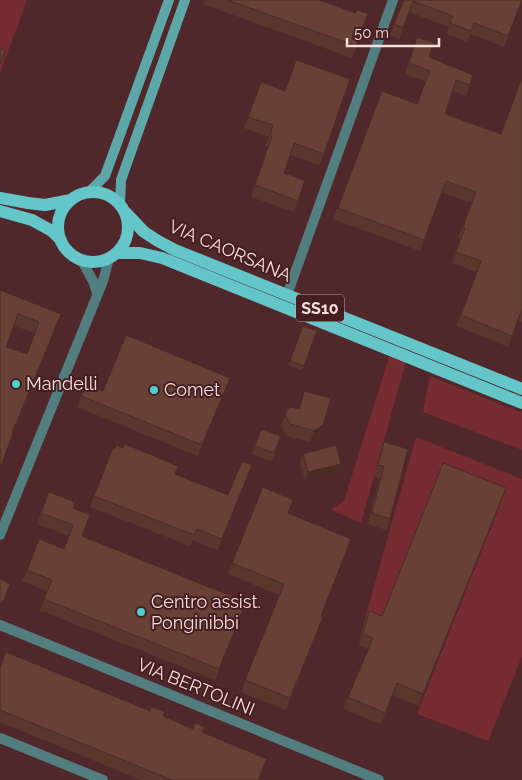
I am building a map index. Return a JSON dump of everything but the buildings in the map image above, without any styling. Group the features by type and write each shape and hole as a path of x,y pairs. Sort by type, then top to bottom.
{"main road":[{"path":"0,198 46,205 71,200 90,192 106,176 169,0"},
{"path":"113,255 124,244 128,234 128,224 123,209 121,180 185,0"},
{"name":"SS10","path":"90,192 112,197 123,209"},
{"path":"61,240 60,218 64,208 71,200"},
{"name":"VIA CAORSANA","path":"123,209 144,232 175,250 522,389"},
{"path":"0,211 32,220 52,231 72,255 81,259"},
{"name":"VIA CAORSANA","path":"113,255 140,253 162,258 522,402"},
{"name":"SS10","path":"81,259 90,262 100,261 113,255"}],"street":[{"path":"288,295 393,0"},
{"path":"0,535 113,255"},
{"path":"81,259 97,293"},
{"name":"VIA BERTOLINI","path":"0,625 379,780"},
{"path":"0,738 103,780"}],"shaded area":[{"path":"0,0 27,0 0,73"},
{"path":"390,354 406,361 361,523 331,510 344,501"},
{"path":"430,376 522,413 522,450 423,412"},
{"path":"416,437 522,479 522,656 488,741 417,714 502,499 377,627 364,622"}],"place":[{"name":"Mandelli","path":"16,384"},
{"name":"Comet","path":"154,390"},
{"name":"Centro assist. Ponginibbi","path":"141,612"}]}
